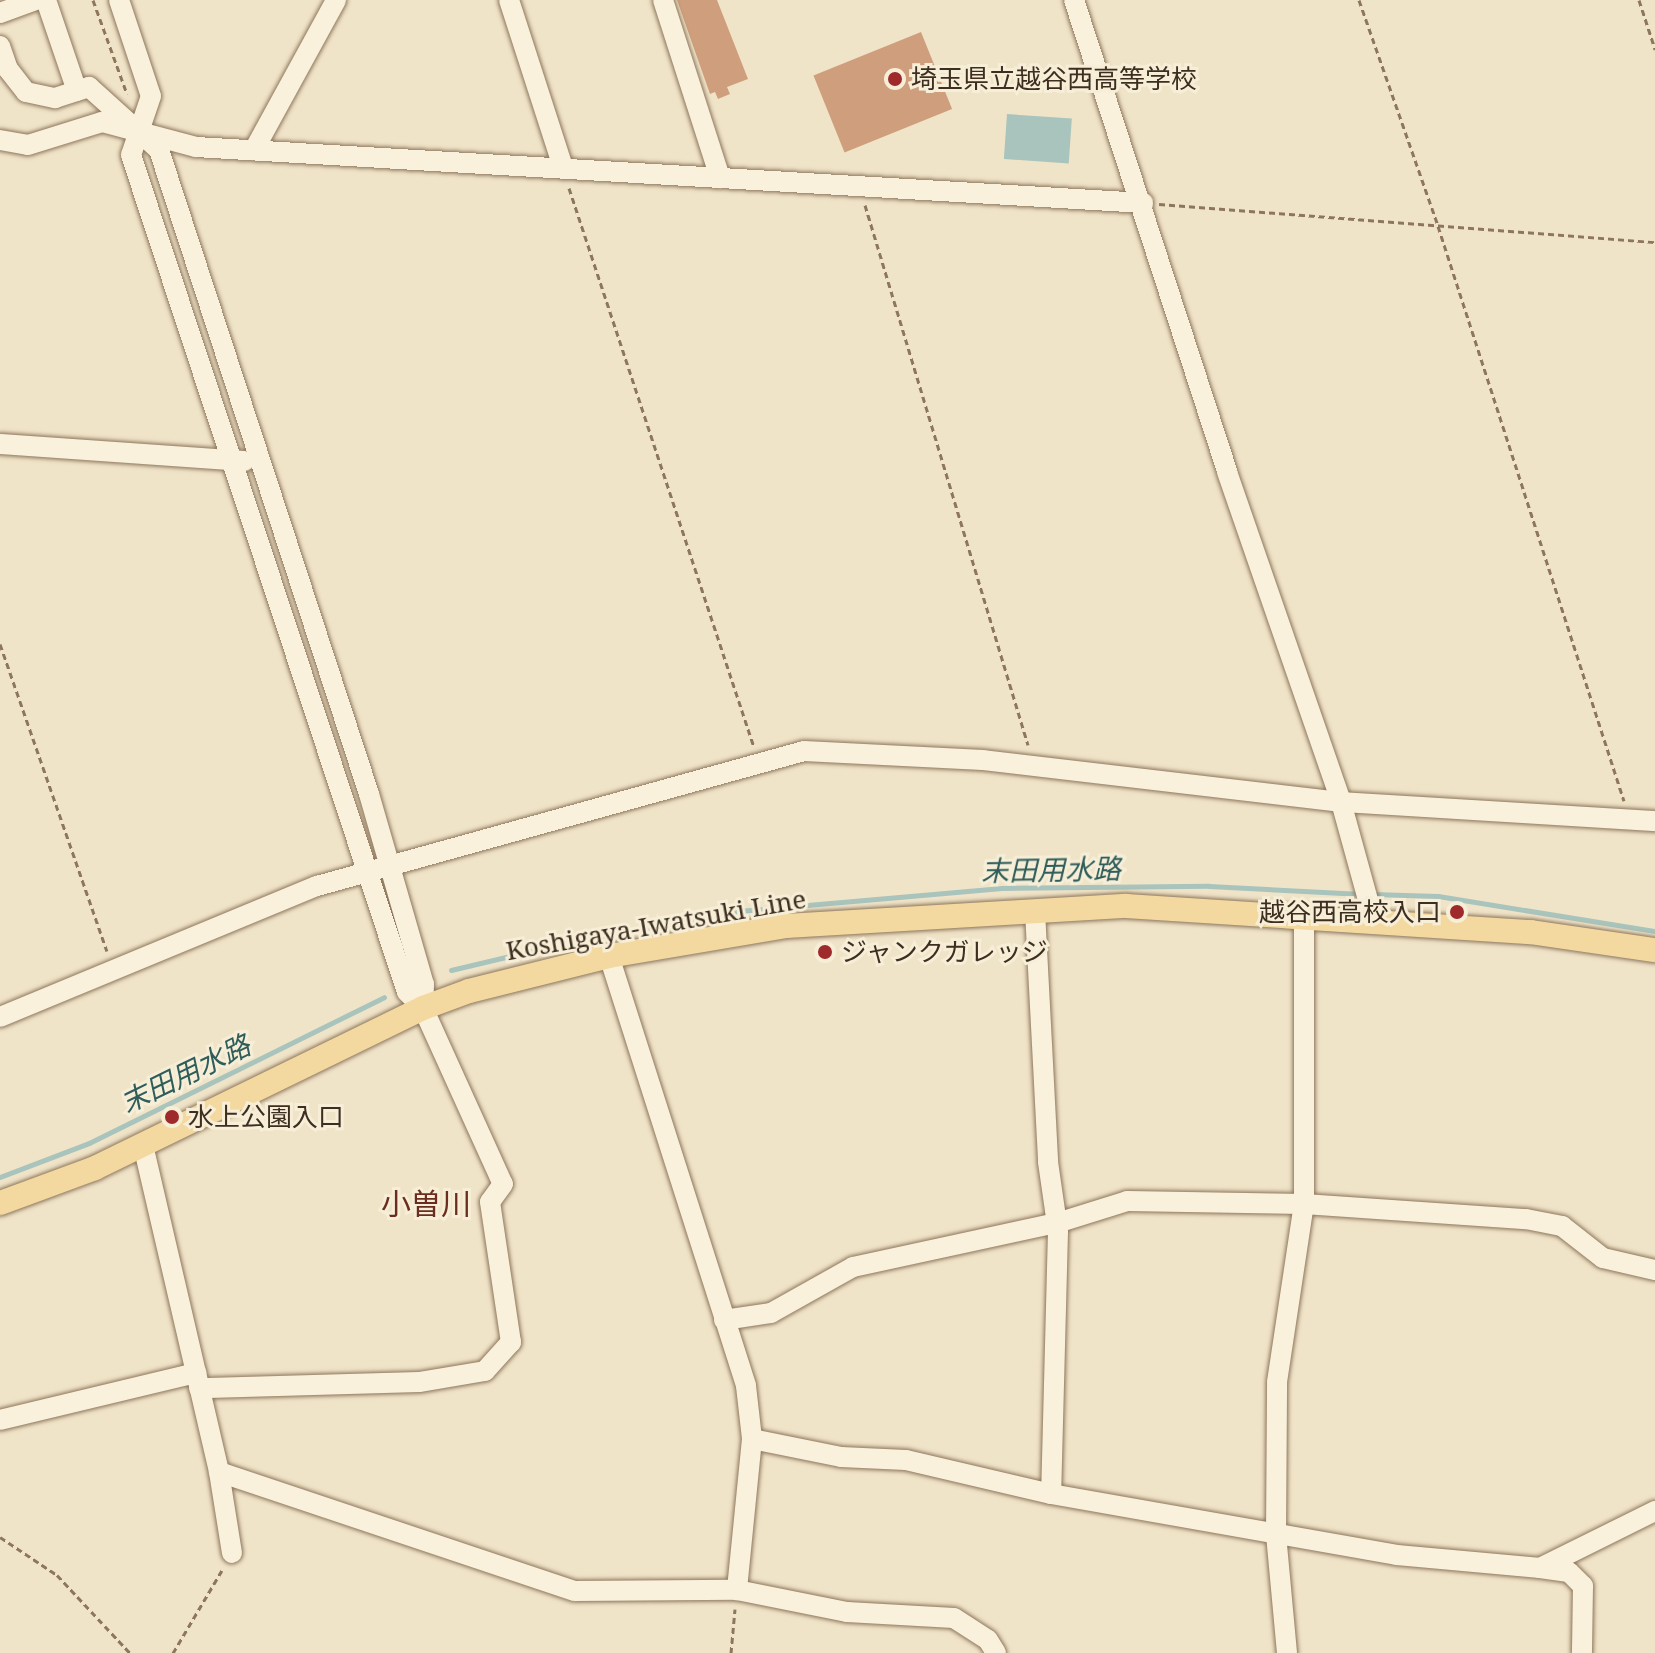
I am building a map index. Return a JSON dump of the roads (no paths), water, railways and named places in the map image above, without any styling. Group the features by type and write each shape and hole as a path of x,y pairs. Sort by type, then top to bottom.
{"main road":[{"name":"Koshigaya-Iwatsuki Line","path":"0,1203 143,1145 423,1008 507,979 609,956 786,926 1126,906 1304,918 1370,903 1531,932 1655,950"}],"street":[{"path":"0,13 35,0"},
{"path":"46,0 77,91"},
{"path":"0,1420 197,1380 419,1382 485,1371 511,1342 490,1202 503,1184 423,1008 407,992 131,155 151,96 119,0"},
{"path":"254,150 336,0"},
{"path":"509,0 563,167"},
{"path":"663,0 720,178"},
{"path":"1074,0 1143,203 1227,472 1341,802 1370,903"},
{"path":"0,46 8,69 26,92 55,98 89,87 159,150 369,794 386,864 424,984 423,1008"},
{"path":"0,140 15,147 28,145 102,122 196,147 1143,203"},
{"path":"0,444 260,463"},
{"path":"0,1017 386,864 760,766 804,751 1033,765 1341,802 1655,821"},
{"path":"1035,911 1048,1162 1057,1223 1051,1494"},
{"path":"1287,1653 1276,1535 1277,1382 1304,1204 1304,918"},
{"path":"609,956 746,1386 752,1439 737,1590"},
{"path":"143,1145 219,1472 232,1553"},
{"path":"724,1320 771,1313 853,1267 1057,1223 1127,1201 1304,1204 1526,1219 1562,1226 1603,1258 1655,1270"},
{"path":"752,1439 841,1457 906,1460 1051,1494 1397,1555 1569,1572 1583,1586 1582,1653"},
{"path":"219,1472 575,1591 737,1590 847,1612 954,1618 988,1640 996,1653"},
{"path":"1540,1568 1655,1511"}],"water":[{"path":"1007,114 1072,119 1069,163 1004,159"}],"waterway":[{"name":"末田用水路","path":"451,970 578,940 739,911 1002,888 1209,886 1362,894"},
{"name":"末田用水路","path":"1372,894 1438,896 1655,931"},
{"name":"末田用水路","path":"0,1177 89,1143 384,997"}],"place":[{"name":"埼玉県立越谷西高等学校","path":"895,79"},
{"name":"越谷西高校入口","path":"1457,912"},
{"name":"ジャンクガレッジ","path":"825,952"},
{"name":"水上公園入口","path":"172,1117"}],"district":[{"name":"小曽川","path":"426,1204"}]}
